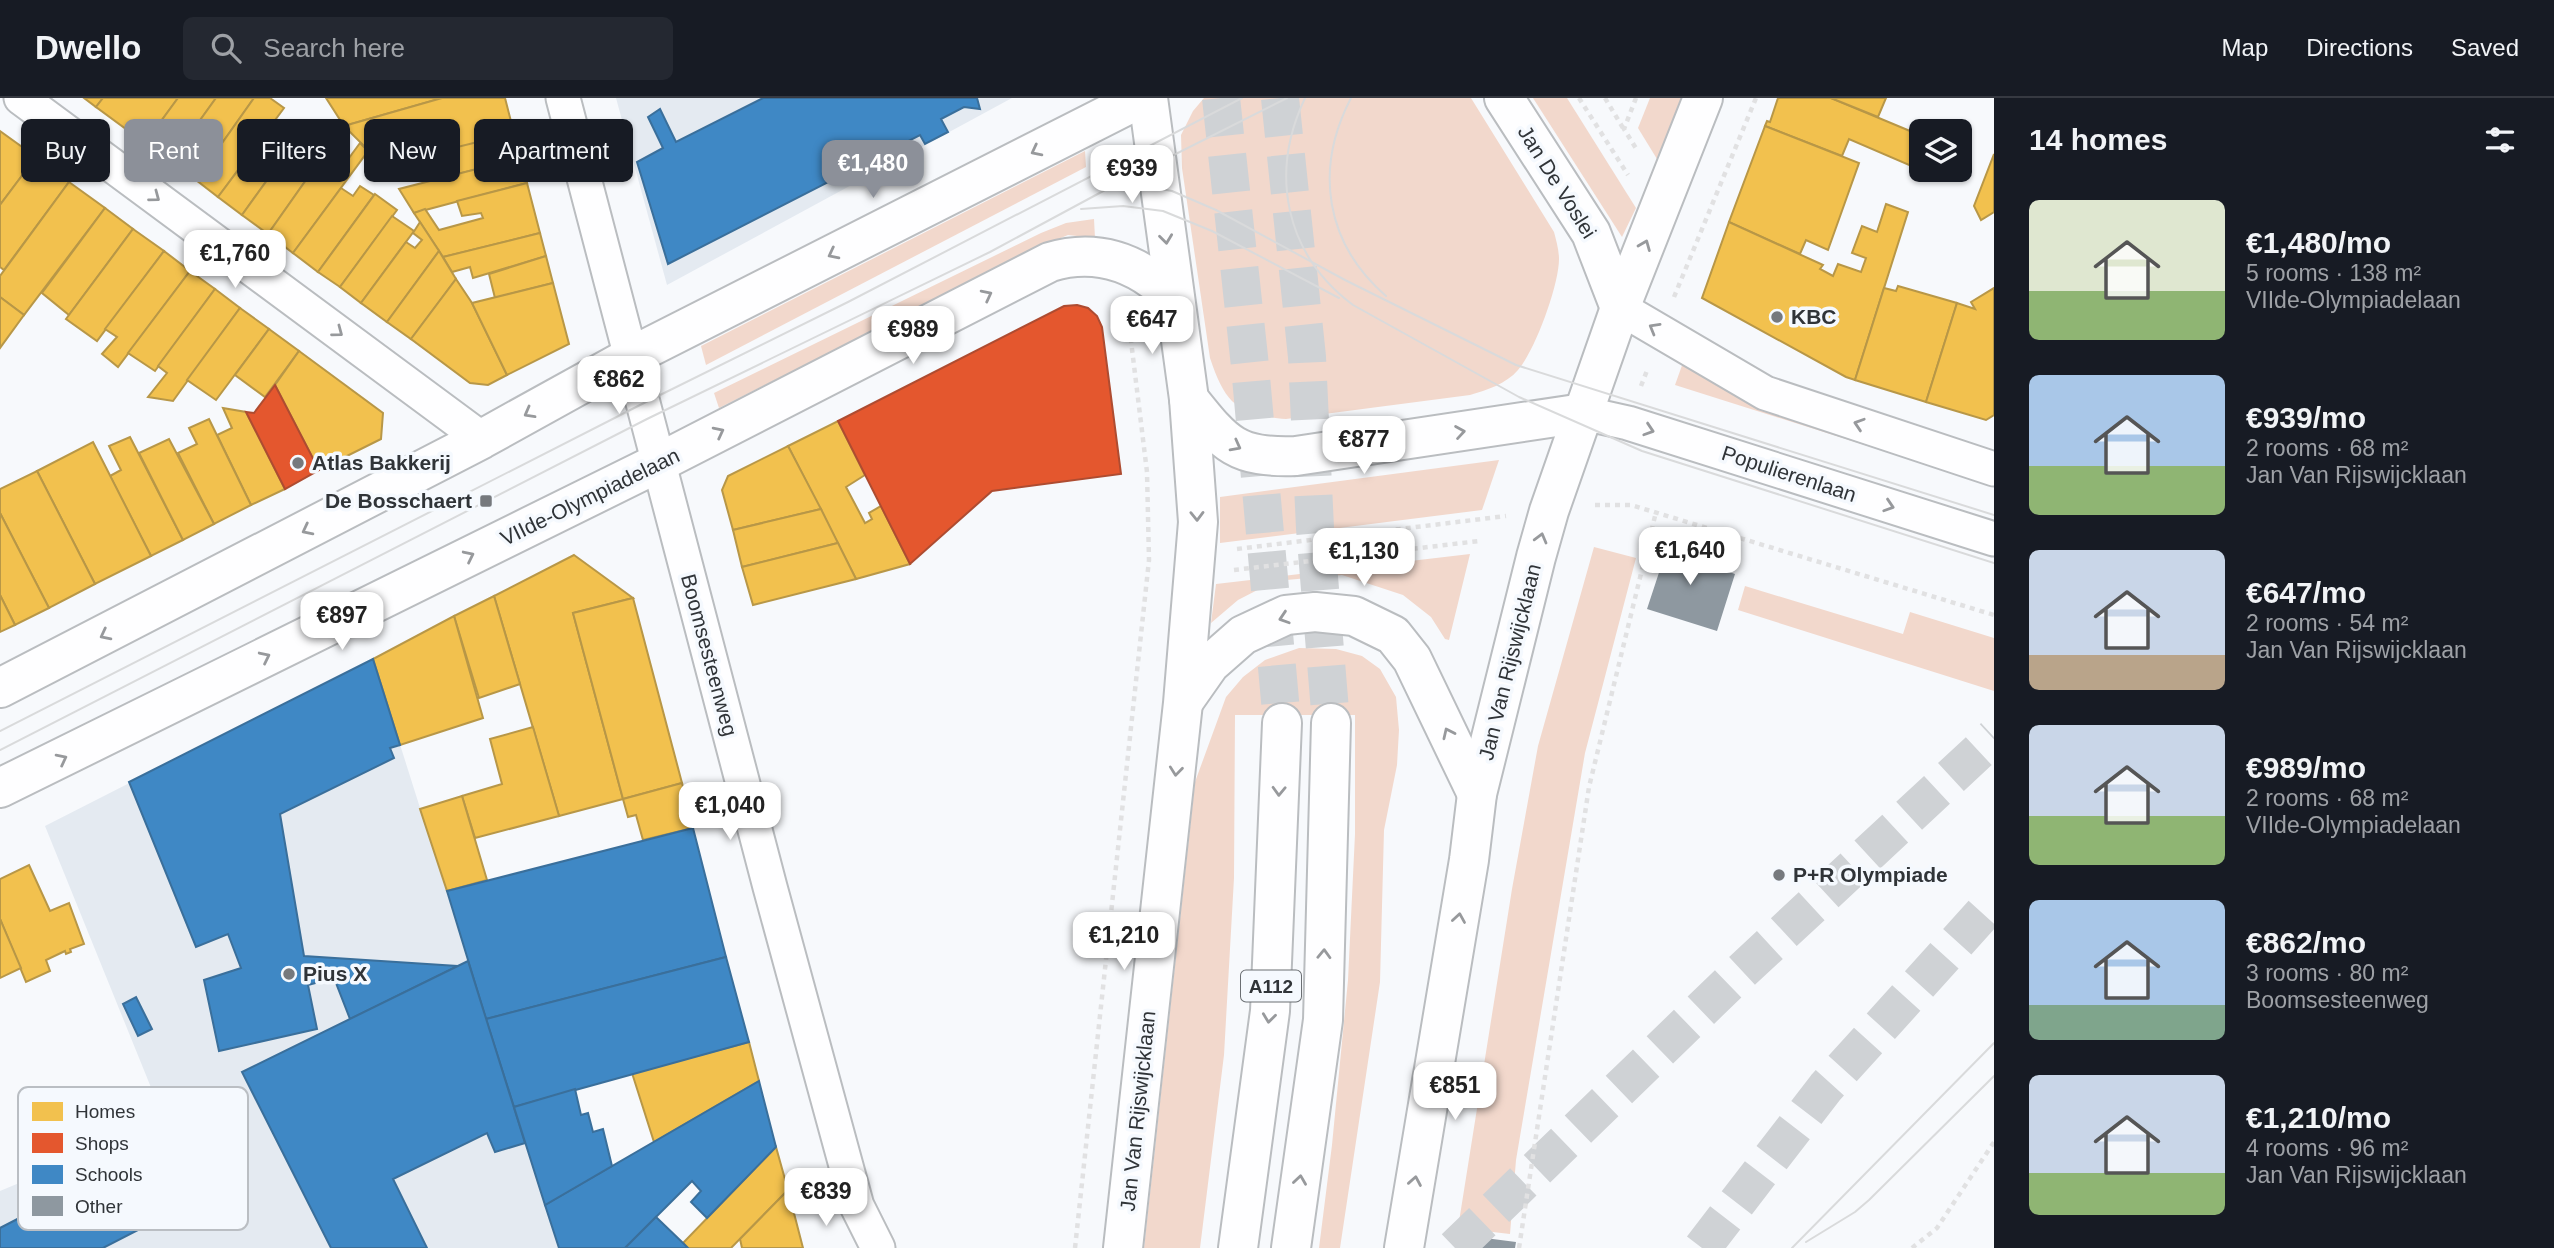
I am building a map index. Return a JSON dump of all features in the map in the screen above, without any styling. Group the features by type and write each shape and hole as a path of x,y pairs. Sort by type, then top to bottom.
{"main road":[{"path":"0,688 482,439 632,356 1141,98"},
{"name":"Jan Van Rijswijcklaan","path":"1123,1248 1183,703 1198,510 1189,399 1148,98"},
{"name":"Jan De Voslei","path":"1504,98 1591,233 1620,308"},
{"name":"Jan Van Rijswijcklaan","path":"1404,1248 1469,860 1477,794 1549,511 1620,308 1703,98"},
{"name":"VIIde-Olympiadelaan","path":"0,788 658,463 1049,262 1070,256 1108,259 1155,281 1175,305"},
{"path":"1189,399 1218,435 1239,450 1265,457 1296,456 1583,413"},
{"path":"1183,703 1210,663 1243,635 1286,615 1315,612 1354,616 1393,635 1412,659 1477,794"},
{"name":"A112","path":"1238,1248 1270,1011 1282,723"},
{"name":"A112","path":"1291,1248 1323,1020 1331,723"}],"street":[{"path":"21,98 482,439"},
{"name":"Boomsesteenweg","path":"563,98 658,463 858,1206 878,1248"},
{"path":"1620,308 1765,393 1994,468"},
{"name":"Populierenlaan","path":"1583,413 1628,423 1994,539"},
{"path":"855,1248 853,1236 858,1206"}],"path":[{"path":"1605,98 1638,152"},
{"path":"1624,129 1636,98"},
{"path":"1676,289 1756,98"},
{"path":"1074,1248 1149,560 1147,472 1131,341 1131,316 1124,309"},
{"path":"1196,555 1597,505 1631,505 1994,615"},
{"path":"1519,1248 1589,787 1656,512"},
{"path":"1233,571 1479,541"},
{"path":"1912,1248 1937,1228 1994,1142"}],"shaded area":[{"path":"616,98 1012,98 667,285 633,160 633,119 622,119"},
{"path":"1204,98 1471,98 1554,232 1558,249 1558,270 1551,301 1532,348 1518,370 1502,383 1470,395 1286,419 1256,414 1235,404 1221,386 1210,358 1182,168 1181,135 1193,111"},
{"path":"1533,98 1567,98 1636,208 1622,237"},
{"path":"1650,98 1681,98 1657,159 1638,128"},
{"path":"1085,151 1086,167 706,365 701,346"},
{"path":"1094,219 1095,238 1068,235 1044,245 719,408 714,393 1041,233 1066,223"},
{"path":"1685,357 1994,484 1994,486 1675,385"},
{"path":"1499,460 1482,510 1220,543 1220,497"},
{"path":"1594,547 1636,558 1585,753 1516,1160 1510,1234 1458,1228 1512,889 1538,746"},
{"path":"1470,554 1449,640 1445,639 1431,617 1403,595 1342,575 1275,581 1238,600 1211,623 1216,584"},
{"path":"1745,586 1903,634 1910,612 1994,638 1994,691 1738,610"},
{"path":"1299,648 1336,649 1362,656 1380,669 1396,697 1399,730 1397,765 1384,830 1380,982 1340,1248 1319,1248 1348,980 1355,834 1355,715 1235,715 1234,878 1224,1055 1200,1248 1144,1248 1195,782 1226,697 1243,677 1265,660"},
{"name":"Pius X","path":"373,659 559,1248 0,1248 0,1191 18,1183 18,1230 248,1230 248,1087 151,1087 45,826"}],"building: Homes":[{"path":"84,98 103,98 96,107"},
{"path":"103,98 178,98 163,119 124,119 124,128 96,107"},
{"path":"178,98 216,98 201,119 163,119"},
{"path":"216,98 254,98 223,142 223,119 201,119"},
{"path":"254,98 270,98 284,108 276,119 239,119"},
{"path":"326,98 442,98 350,124 350,119 340,119"},
{"path":"442,98 505,98 510,119 474,119 474,144 460,147 460,119 368,119"},
{"path":"1778,98 1831,98 1909,131 1909,165 1849,139 1842,156 1765,126 1767,121 1770,122"},
{"path":"1831,98 1886,98 1878,117"},
{"path":"364,120 364,146 350,132 350,124"},
{"path":"237,122 237,171 218,197 199,182 223,182 223,142"},
{"path":"1765,126 1859,163 1828,250 1806,240 1800,254 1729,222"},
{"path":"0,131 21,146 21,177 0,205"},
{"path":"360,143 364,147 364,156 350,175 350,157"},
{"path":"474,143 474,170 460,173 460,146"},
{"path":"1994,154 1994,212 1981,220 1974,206"},
{"path":"474,170 474,182 527,183 414,213 399,189 426,182 460,182 460,173"},
{"path":"237,172 237,182 266,182 242,215 218,197"},
{"path":"21,177 21,182 69,182 4,270 0,267 0,205"},
{"path":"69,182 105,208 24,315 0,297 0,276"},
{"path":"266,182 304,182 268,234 242,215"},
{"path":"305,182 345,182 293,253 268,234"},
{"path":"527,183 540,233 443,257 414,213 425,209 439,230 483,218 481,213 462,216 457,201"},
{"path":"360,186 374,195 318,272 293,253 341,188 353,196"},
{"path":"375,194 397,210 340,287 318,272"},
{"path":"1886,204 1908,212 1855,380 1702,298 1729,222 1823,265 1820,269 1833,276 1838,264 1861,272 1866,258 1852,253 1862,226 1877,232"},
{"path":"105,208 133,229 69,315 42,293"},
{"path":"392,216 414,231 361,303 340,287"},
{"path":"420,222 439,251 387,322 361,303 406,242 415,248 422,240 413,233"},
{"path":"133,229 164,251 97,341 66,319"},
{"path":"540,233 546,256 473,278 470,267 452,272 443,257"},
{"path":"164,251 190,271 118,367 102,354 117,337 105,329"},
{"path":"439,251 456,279 411,339 387,322"},
{"path":"546,256 553,283 495,298 489,274"},
{"path":"190,271 215,289 155,371 128,353"},
{"path":"456,279 472,303 507,375 488,385 470,383 411,339"},
{"path":"553,283 569,344 507,375 472,303"},
{"path":"1898,286 1957,303 1926,402 1855,380 1884,288 1896,291"},
{"path":"1994,288 1994,415 1986,420 1926,402 1957,303 1975,309 1971,302"},
{"path":"215,289 240,308 173,401 148,397 167,373 158,366"},
{"path":"0,297 24,315 0,348"},
{"path":"240,308 269,329 216,400 187,380"},
{"path":"269,329 299,351 265,397 235,375"},
{"path":"299,351 383,413 381,439 319,470 275,385"},
{"path":"223,408 246,412 285,489 251,505 217,435 232,428"},
{"path":"209,419 251,505 214,524 178,453 197,444 189,428"},
{"path":"838,421 865,475 846,487 865,523 872,519 869,513 881,506 910,564 856,579 788,446"},
{"path":"130,437 183,540 151,556 110,476 121,470 109,446"},
{"path":"169,439 214,524 183,540 139,453"},
{"path":"93,442 151,556 95,584 37,471"},
{"path":"788,446 821,509 733,530 722,490 728,476"},
{"path":"37,471 95,584 49,608 0,513 0,489"},
{"path":"821,509 838,543 742,567 733,530"},
{"path":"0,513 49,608 15,625 0,595"},
{"path":"838,543 856,579 753,605 742,567"},
{"path":"574,555 633,598 573,613 623,799 559,816 494,596"},
{"path":"0,595 15,625 0,632"},
{"path":"494,596 520,684 479,698 454,616"},
{"path":"633,598 682,783 623,799 573,613"},
{"path":"454,616 483,718 400,745 373,659"},
{"path":"533,727 559,816 475,838 462,796 502,784 490,739"},
{"path":"682,783 693,828 643,840 636,815 628,817 623,799"},
{"path":"462,796 487,880 447,891 420,809"},
{"path":"29,865 50,911 69,903 84,944 70,949 71,952 66,954 65,951 46,960 50,971 26,982 0,919 0,879"},
{"path":"0,919 21,968 0,978"},
{"path":"749,1042 759,1081 654,1142 632,1073"},
{"path":"776,1147 788,1190 731,1248 688,1248 683,1243"},
{"path":"788,1190 803,1248 742,1248 740,1239"}],"building: Shops":[{"path":"1064,306 1088,308 1097,316 1102,327 1121,474 992,491 910,564 838,421"},
{"path":"275,385 319,470 285,489 246,412 254,413"}],"building: Schools":[{"path":"763,98 977,98 980,109 964,107 941,119 948,132 925,144 920,135 668,264 637,162 663,148 648,117 660,109 676,142"},
{"path":"373,659 400,745 390,748 394,758 280,814 304,956 458,966 350,1019 334,978 308,985 317,1029 219,1051 204,980 241,968 228,934 196,947 129,782"},
{"path":"693,828 726,957 486,1019 447,891"},
{"path":"726,957 749,1042 514,1107 486,1019"},
{"path":"468,961 525,1143 495,1152 487,1133 393,1179 427,1248 331,1248 242,1072"},
{"path":"136,997 152,1029 138,1036 123,1004"},
{"path":"759,1081 776,1147 707,1218 691,1202 701,1191 692,1181 625,1248 559,1248 545,1205"},
{"path":"575,1089 581,1115 588,1113 593,1132 603,1129 612,1166 545,1205 514,1107"},
{"path":"656,1217 683,1243 688,1248 625,1248"},
{"path":"18,1219 18,1230 138,1230 103,1248 0,1248 0,1228"}],"building: Other":[{"path":"1673,530 1692,536 1685,557 1735,574 1717,631 1647,609"},
{"path":"1477,1237 1516,1242 1515,1248 1476,1248"}],"tunnel":[{"path":"1221,98 1250,366 1282,723"},
{"path":"1280,98 1307,357 1315,528 1331,723"},
{"path":"1455,1248 1730,982 1994,737"},
{"path":"1702,1248 1826,1087 1994,901"}],"tram line":[{"path":"0,731 848,302 1242,98"},
{"path":"0,750 647,419 990,252 1120,182 1287,98"},
{"path":"1305,98 1294,127 1288,155 1286,183 1290,211 1298,237 1312,262 1330,285 1353,305 1519,397 1642,451 1994,563"},
{"path":"1351,98 1339,125 1332,151 1332,204 1338,229 1350,253 1365,275 1386,296"},
{"path":"1121,182 1172,191 1216,210 1345,280 1516,365 1994,515"},
{"path":"1081,209 1123,206 1163,211 1212,231 1339,298"},
{"path":"1792,1248 1994,1043"},
{"path":"1806,1242 1855,1212 1869,1200 1994,1076"}],"place":[{"name":"KBC","path":"1777,317"},
{"name":"Atlas Bakkerij","path":"298,463"},
{"name":"De Bosschaert","path":"486,501"},
{"name":"P+R Olympiade","path":"1779,875"},
{"name":"Pius X","path":"289,974"}]}
